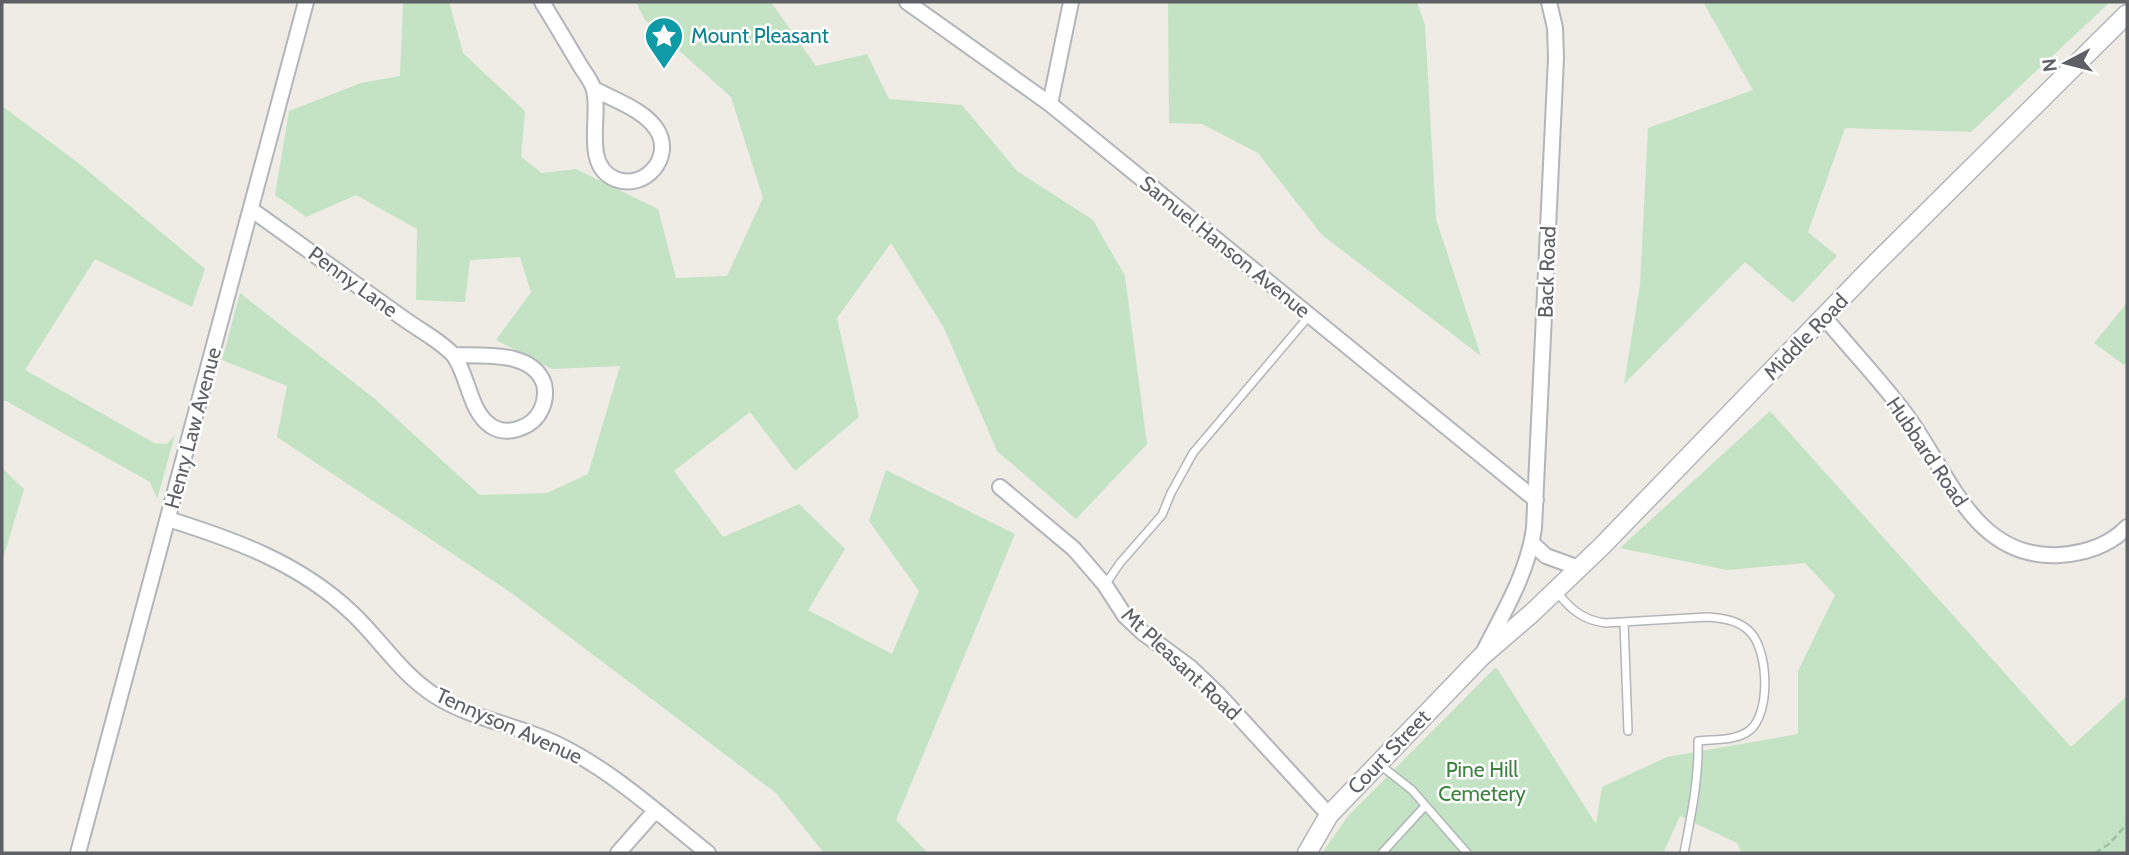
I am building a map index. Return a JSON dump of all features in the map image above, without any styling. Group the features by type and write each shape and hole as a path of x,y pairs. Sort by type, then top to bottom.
{"street":[{"name":"Henry Law Avenue","path":"78,853 306,2"},
{"path":"542,2 594,89 595,138 599,164 605,173 623,181 644,178 659,162 662,152 658,130 641,114 594,89"},
{"name":"Samuel Hanson Avenue","path":"907,2 1050,104 1536,500"},
{"path":"1050,104 1070,2"},
{"name":"Back Road","path":"1481,657 1511,598 1532,543 1556,58 1555,28 1549,2"},
{"name":"Middle Road","path":"1481,657 1579,568 1889,250 2127,14"},
{"name":"Penny Lane","path":"252,210 454,355"},
{"name":"Hubbard Road","path":"1825,318 1902,410 1931,452 1962,506 1993,536 2032,553 2068,554 2107,543 2127,527"},
{"path":"454,355 506,357 529,365 541,377 544,386 545,396 539,415 524,427 513,430 493,427 475,403 454,355"},
{"name":"Mt Pleasant Road","path":"1000,487 1074,549 1105,585 1125,616 1191,668 1219,695 1329,816"},
{"name":"Tennyson Avenue","path":"168,519 246,544 274,557 351,612 420,685 457,707 561,746 607,773 708,853"},
{"path":"1532,543 1546,555 1579,568"},
{"name":"Court Street","path":"1307,853 1329,816 1481,657"},
{"path":"618,853 655,811"}],"lane":[{"path":"1105,585 1120,563 1163,515 1171,493 1193,453 1309,316"},
{"path":"1555,590 1567,605 1580,615 1605,623 1724,618 1750,631 1758,642 1763,658 1764,695 1752,729 1741,736 1698,741 1696,792 1684,853"},
{"path":"1624,622 1628,731"},
{"path":"1377,763 1402,780 1466,853"},
{"path":"1381,853 1425,806"}],"path":[{"path":"2095,853 2109,844 2127,824"}],"green space":[{"path":"403,2 449,2 463,53 525,111 521,157 542,173 576,169 658,209 676,278 727,276 763,198 731,97 645,20 636,2 771,2 816,66 867,54 889,99 962,105 1017,171 1093,220 1125,276 1147,444 1076,519 997,451 944,328 891,243 837,318 859,417 795,471 750,412 674,471 723,537 799,504 845,549 808,610 892,654 919,591 869,521 886,470 1015,534 896,820 928,853 824,853 776,793 510,592 277,437 287,386 222,360 240,293 375,399 480,495 547,493 588,474 620,366 552,369 496,340 531,292 520,257 470,260 465,302 416,300 417,229 356,195 306,217 275,195 289,111 361,83 400,76"},
{"path":"1168,2 1417,2 1425,25 1436,219 1481,356 1322,235 1258,153 1202,124 1169,123"},
{"path":"1703,2 2110,2 1971,132 1845,128 1808,232 1837,256 1793,303 1745,262 1624,384 1640,285 1648,128 1753,90"},
{"path":"2,106 81,165 205,269 192,307 95,259 25,370 154,443 167,444 175,435 157,499 150,482 2,401"},
{"path":"2127,303 2127,362 2124,365 2094,343"},
{"name":"Pine Hill Cemetery","path":"1770,411 2071,747 2127,696 2127,853 1742,853 1737,843 1680,816 1663,853 1322,853 1348,816 1496,667 1596,824 1602,787 1667,757 1798,734 1798,671 1835,595 1805,563 1727,570 1620,548"},
{"path":"2,468 24,489 2,562"}],"place":[{"name":"Mount Pleasant","path":"664,70"}]}
